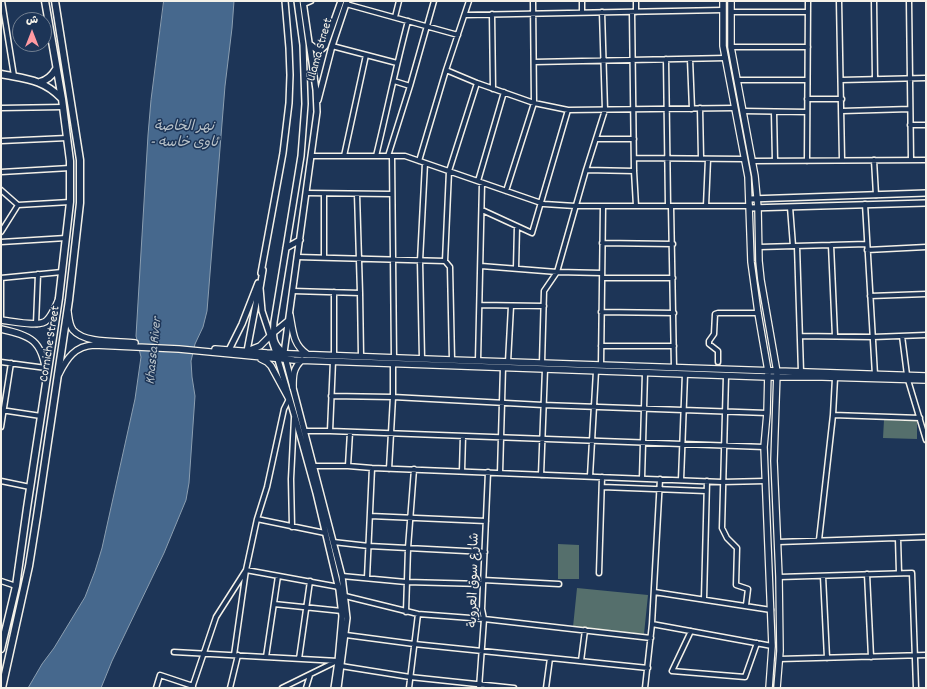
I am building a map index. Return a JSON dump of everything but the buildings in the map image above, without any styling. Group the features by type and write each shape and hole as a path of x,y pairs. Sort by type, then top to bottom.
{"main road":[{"name":"Corniche Street","path":"1,649 16,586 47,379 47,368 59,298 70,202 70,168 67,138 62,99 45,1"},
{"name":"Corniche Street","path":"2,688 29,566 36,526 56,378 68,304 80,203 80,160 55,1"},
{"path":"723,1 723,46 748,177 750,199 751,262 767,374 767,413 764,447 772,646 769,688"},
{"path":"731,1 731,47 758,199 761,280 777,374 774,461 779,577 779,659 777,688"},
{"path":"40,82 50,77 56,69"},
{"path":"1,74 40,82 54,91 62,99"},
{"path":"1,320 36,324 42,323 48,320 59,298"},
{"path":"68,304 71,325 73,329 82,337 128,344 246,351 277,356"},
{"path":"290,318 296,343 299,348 307,354"},
{"path":"1,329 20,333 30,338 39,347 47,368"},
{"path":"246,351 260,346 271,334"},
{"path":"56,378 70,356 83,346 128,344"},
{"path":"202,349 255,357 307,354 333,358 645,373 726,376 777,374 835,378 908,378 926,376"},
{"path":"285,356 302,360 360,356 393,361 422,359 674,367 767,374"},
{"path":"255,357 267,362 271,366 290,399"},
{"path":"293,387 294,371 302,360"},
{"path":"777,374 801,372 875,375 926,380"},
{"path":"25,525 36,526"},
{"path":"22,544 32,545"}],"street":[{"path":"2,1 14,76"},
{"path":"246,351 284,153 290,75 284,1"},
{"path":"285,356 271,334 301,156 305,104 305,74 300,17 297,1"},
{"path":"311,1 303,3 310,44 317,106 285,356 342,576 347,613 346,635 338,688"},
{"path":"394,17 399,1"},
{"path":"389,468 393,397 392,194 390,156 434,1"},
{"path":"419,161 446,70 469,1"},
{"path":"506,191 534,103 533,1"},
{"path":"582,1 582,12"},
{"path":"636,1 634,12 634,171 636,206"},
{"path":"807,161 808,1"},
{"path":"839,1 842,80 842,160"},
{"path":"874,1 874,79"},
{"path":"909,1 911,160"},
{"path":"345,2 458,35"},
{"name":"Ulama Street","path":"310,44 317,50 322,49 325,46 345,2"},
{"name":"Ulama Street","path":"317,106 345,2"},
{"path":"465,15 723,10"},
{"path":"542,363 544,291 557,272 575,206 605,110 602,12"},
{"path":"731,12 808,12"},
{"path":"492,14 493,89"},
{"path":"300,17 306,16"},
{"path":"376,156 408,21"},
{"path":"332,46 397,63"},
{"path":"731,47 808,47"},
{"path":"344,156 366,55"},
{"path":"534,62 726,58"},
{"path":"666,59 668,158 673,244 674,367"},
{"path":"690,59 692,108"},
{"path":"446,70 477,83 534,103 568,110 735,108"},
{"path":"842,80 926,78"},
{"path":"737,80 807,80"},
{"path":"394,81 410,86"},
{"path":"452,360 450,267 445,261 449,171 477,83"},
{"path":"478,361 482,210 480,182 504,92"},
{"path":"807,99 842,99"},
{"path":"1,108 63,107"},
{"path":"700,108 701,158"},
{"path":"842,111 910,109"},
{"path":"482,210 532,233 568,110"},
{"path":"743,111 807,112"},
{"path":"774,112 775,161"},
{"path":"910,125 926,125"},
{"path":"1,141 67,138"},
{"path":"596,139 634,139"},
{"path":"311,156 405,156 542,203 575,206 706,206 758,208 926,202"},
{"path":"634,158 744,159"},
{"path":"706,206 708,159"},
{"path":"874,160 876,195"},
{"path":"752,161 926,160"},
{"path":"422,359 420,260 424,163"},
{"path":"1,172 70,168"},
{"path":"586,170 634,171"},
{"path":"1,190 18,205 70,202"},
{"path":"306,193 392,194"},
{"path":"324,194 324,257"},
{"path":"357,194 360,356"},
{"path":"750,199 926,194"},
{"path":"865,204 875,375"},
{"path":"1,232 18,205"},
{"path":"601,365 603,206"},
{"path":"790,207 795,246 801,372"},
{"path":"516,268 517,226"},
{"path":"1,242 66,238"},
{"path":"286,248 300,240"},
{"path":"602,243 673,244"},
{"path":"759,247 867,244"},
{"path":"832,245 835,336"},
{"path":"867,250 926,247"},
{"path":"297,257 445,261"},
{"path":"481,266 602,276 673,278"},
{"path":"262,270 260,288 261,304 290,399 339,586 342,611 334,688"},
{"path":"229,350 242,324 262,270"},
{"path":"1,320 1,278 62,272"},
{"path":"36,324 38,274"},
{"path":"293,291 360,293"},
{"path":"330,431 334,292"},
{"path":"870,296 926,294"},
{"path":"480,306 544,306"},
{"path":"508,362 511,306"},
{"path":"601,312 674,313"},
{"path":"718,362 718,351 709,344 709,341 714,334 715,314 758,313"},
{"path":"271,334 290,318"},
{"path":"800,336 872,337 926,335"},
{"path":"902,336 908,378 926,440"},
{"path":"601,346 674,346"},
{"path":"1,362 47,368"},
{"path":"1,427 2,410 11,363"},
{"path":"500,473 503,367"},
{"path":"541,474 545,369"},
{"path":"590,476 596,371"},
{"path":"642,478 645,373"},
{"path":"681,480 685,409 685,374"},
{"path":"726,376 722,482 722,528 727,538 737,548 736,585 748,589 746,606"},
{"path":"819,540 833,415 835,378"},
{"path":"331,396 393,397 543,405 767,413"},
{"path":"230,688 236,655 246,570 257,519 267,487 284,409 290,399"},
{"path":"2,410 41,416"},
{"path":"292,527 291,479 294,414"},
{"path":"833,415 920,418"},
{"path":"304,431 643,441 764,447"},
{"path":"348,466 350,432"},
{"path":"462,471 463,436"},
{"path":"314,466 348,466 722,482 765,481"},
{"path":"367,578 372,468"},
{"path":"406,612 406,582 414,470"},
{"name":"شارع سوق العروبة","path":"480,686 484,619 482,609 488,472"},
{"path":"599,574 602,477"},
{"path":"645,688 651,638 660,479"},
{"path":"1,481 30,487"},
{"path":"704,599 707,481"},
{"path":"602,487 706,491"},
{"path":"370,516 486,522"},
{"path":"257,519 326,533"},
{"path":"778,542 926,537"},
{"path":"898,538 899,573"},
{"path":"333,542 368,546 485,552"},
{"path":"246,570 339,586"},
{"path":"156,688 160,675 193,687 216,617 246,570"},
{"path":"779,577 912,573 916,688"},
{"path":"867,574 871,657"},
{"path":"266,657 278,576"},
{"path":"342,576 406,582 559,584"},
{"path":"823,576 827,658"},
{"path":"1,581 16,586"},
{"path":"299,659 310,582"},
{"path":"654,592 771,610"},
{"path":"345,596 418,614 484,619 651,638"},
{"path":"274,604 342,611"},
{"path":"409,688 418,614"},
{"path":"652,624 772,646"},
{"path":"581,661 585,630"},
{"path":"691,631 672,671 745,677 757,643"},
{"path":"346,635 414,644 648,668"},
{"path":"174,652 338,661"},
{"path":"779,659 926,655"},
{"path":"546,688 550,658"},
{"path":"282,688 338,661"},
{"path":"341,666 480,686 514,688"},
{"path":"306,688 310,675"}],"green space":[{"path":"884,420 917,421 917,439 883,438"},
{"path":"558,544 579,545 579,579 558,579"},
{"path":"577,588 648,595 644,634 573,627"}],"water":[{"name":"نهر الخاصة - ئاوی خاسە","path":"164,1 234,1 225,86 207,311 203,327 195,344 191,361 195,396 189,483 186,500 164,553 112,661 101,688 28,688 85,597 95,571 102,548 135,399 141,357 136,336 148,135"}],"water label":[{"name":"Khassa River","path":"155,351"}]}
